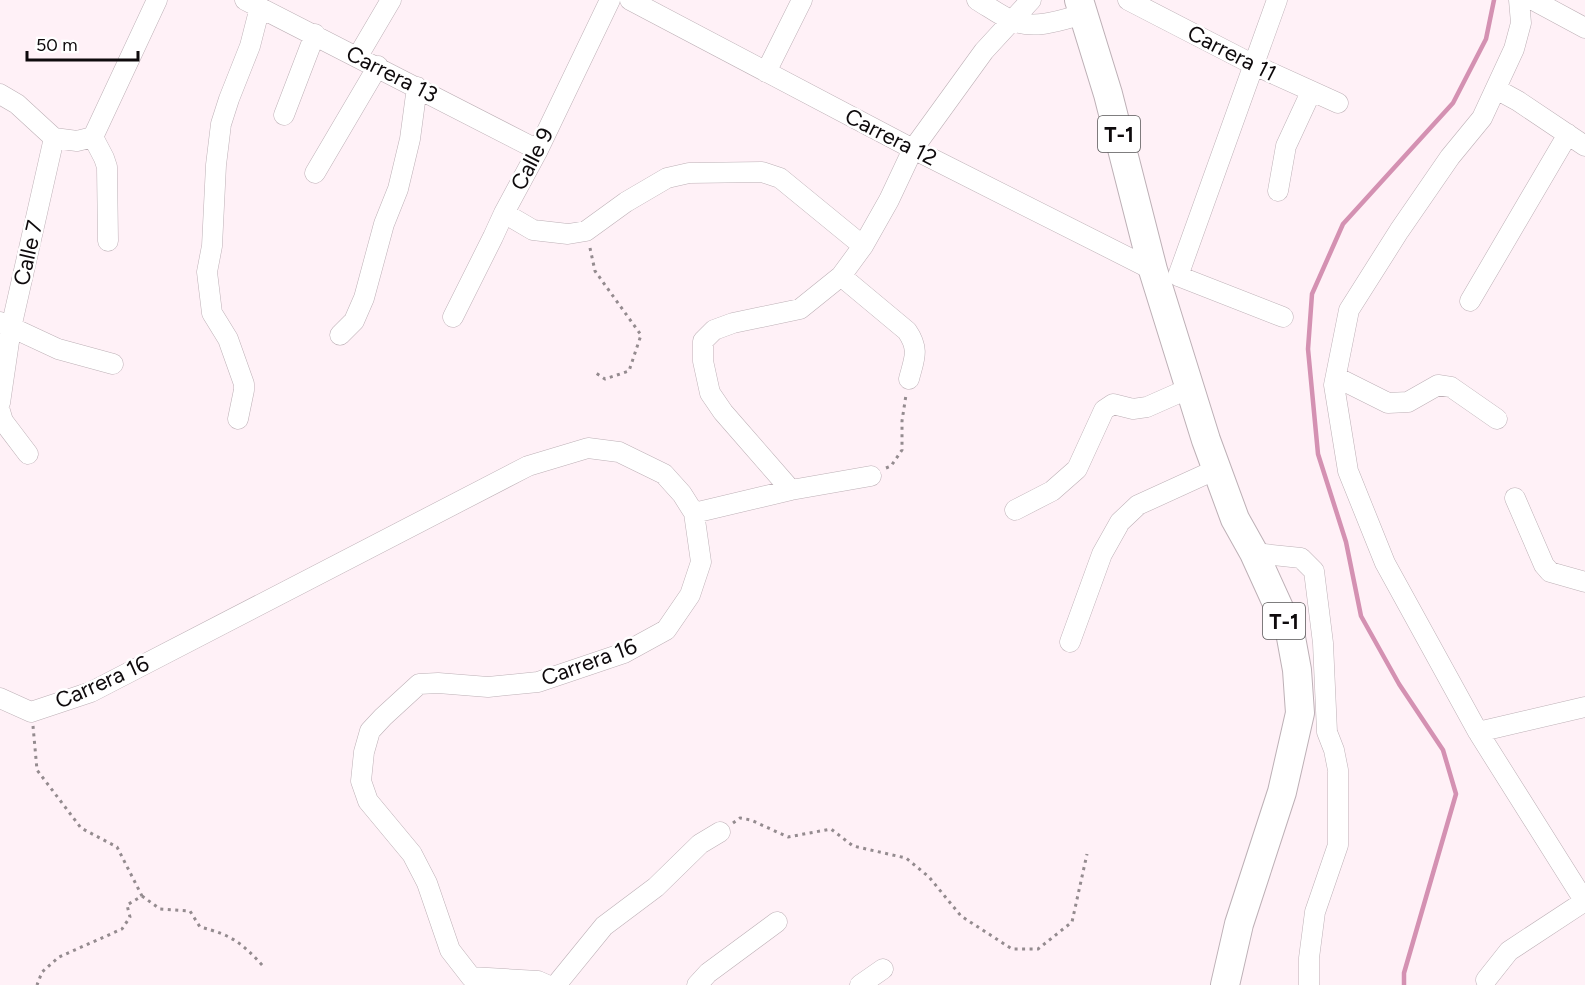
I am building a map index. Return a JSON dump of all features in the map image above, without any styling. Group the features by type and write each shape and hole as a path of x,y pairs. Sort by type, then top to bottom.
{"highway":[{"name":"T-1","path":"1081,7 1163,276 1190,388 1235,519 1254,553 1290,632 1297,670 1300,712 1282,792 1239,924 1225,985"}],"street":[{"path":"93,137 157,0"},
{"path":"358,56 391,0"},
{"name":"Calle 9","path":"453,317 538,150 610,0"},
{"name":"Carrera 12","path":"630,0 1163,276 1283,317"},
{"path":"766,72 802,0"},
{"path":"977,0 1012,21 1022,24 1040,24 1081,7"},
{"path":"791,490 723,412 710,393 703,361 703,341 714,330 733,323 800,309 841,276 863,246 914,149 984,51 1031,0"},
{"name":"Carrera 11","path":"1128,0 1254,65 1338,103"},
{"path":"1163,276 1254,65 1277,0"},
{"path":"1486,980 1509,951 1585,902 1478,732 1385,563 1348,471 1334,385 1349,310 1450,157 1482,118 1514,49 1521,23 1520,0"},
{"path":"1533,0 1585,27"},
{"path":"238,419 244,384 228,339 212,313 207,272 212,246 216,165 222,124 232,90 250,46 253,4"},
{"name":"Carrera 13","path":"253,4 378,66 538,150"},
{"path":"284,115 315,34"},
{"path":"315,173 378,66"},
{"path":"340,335 354,321 364,298 384,224 398,189 410,139 417,87"},
{"path":"1496,89 1585,146"},
{"path":"1278,191 1286,146 1311,92"},
{"path":"0,94 16,104 54,138 77,141 93,137"},
{"path":"1470,301 1568,134"},
{"path":"93,137 107,167 108,241"},
{"name":"Calle 7","path":"0,403 5,326 54,138"},
{"path":"504,213 533,230 568,234 586,231 626,202 667,177 688,173 762,172 780,178 863,246"},
{"path":"841,276 907,332 915,342 916,352 909,379"},
{"path":"5,326 58,349 113,364"},
{"path":"1336,377 1388,403 1408,402 1438,385 1451,387 1497,419"},
{"path":"1015,510 1052,491 1077,469 1104,410 1113,404 1133,409 1147,407 1190,388"},
{"path":"0,411 3,421 28,454"},
{"name":"Carrera 16","path":"0,698 31,712 91,692 528,466 588,448 619,452 664,474 682,494 694,513 700,562 690,596 666,630 624,653 538,682 488,687 438,682 419,684 370,732 364,752 361,781 368,801 412,854 427,883 450,950 471,977 538,981 547,985"},
{"path":"1070,642 1106,543 1120,522 1138,505 1217,469"},
{"path":"694,513 791,490 871,476"},
{"path":"1515,498 1544,565 1550,572 1585,582"},
{"path":"1254,553 1301,558 1314,571 1323,644 1328,732 1338,770 1338,845 1315,912 1309,958 1309,985"},
{"path":"1478,732 1585,707"},
{"path":"556,985 604,926 656,887 700,844 720,832"},
{"path":"706,982 777,922"},
{"path":"860,985 883,969"}],"path":[{"path":"586,231 595,271 641,335 629,371 605,379 596,373"},
{"path":"871,476 891,466 902,450 902,421 909,379"},
{"path":"31,712 37,770 81,828 117,847 142,896 160,909 190,911 200,927 222,933 243,945 264,967"},
{"path":"720,832 740,818 752,820 788,837 831,829 853,846 906,858 929,877 961,916 1012,949 1038,949 1072,922 1087,854"},
{"path":"37,985 42,972 59,957 122,928 130,917 127,905 142,896"}],"waterway":[{"path":"1404,985 1404,973 1456,794 1443,750 1399,684 1361,616 1346,542 1318,454 1308,349 1312,294 1343,224 1453,103 1486,39 1494,0"}]}
